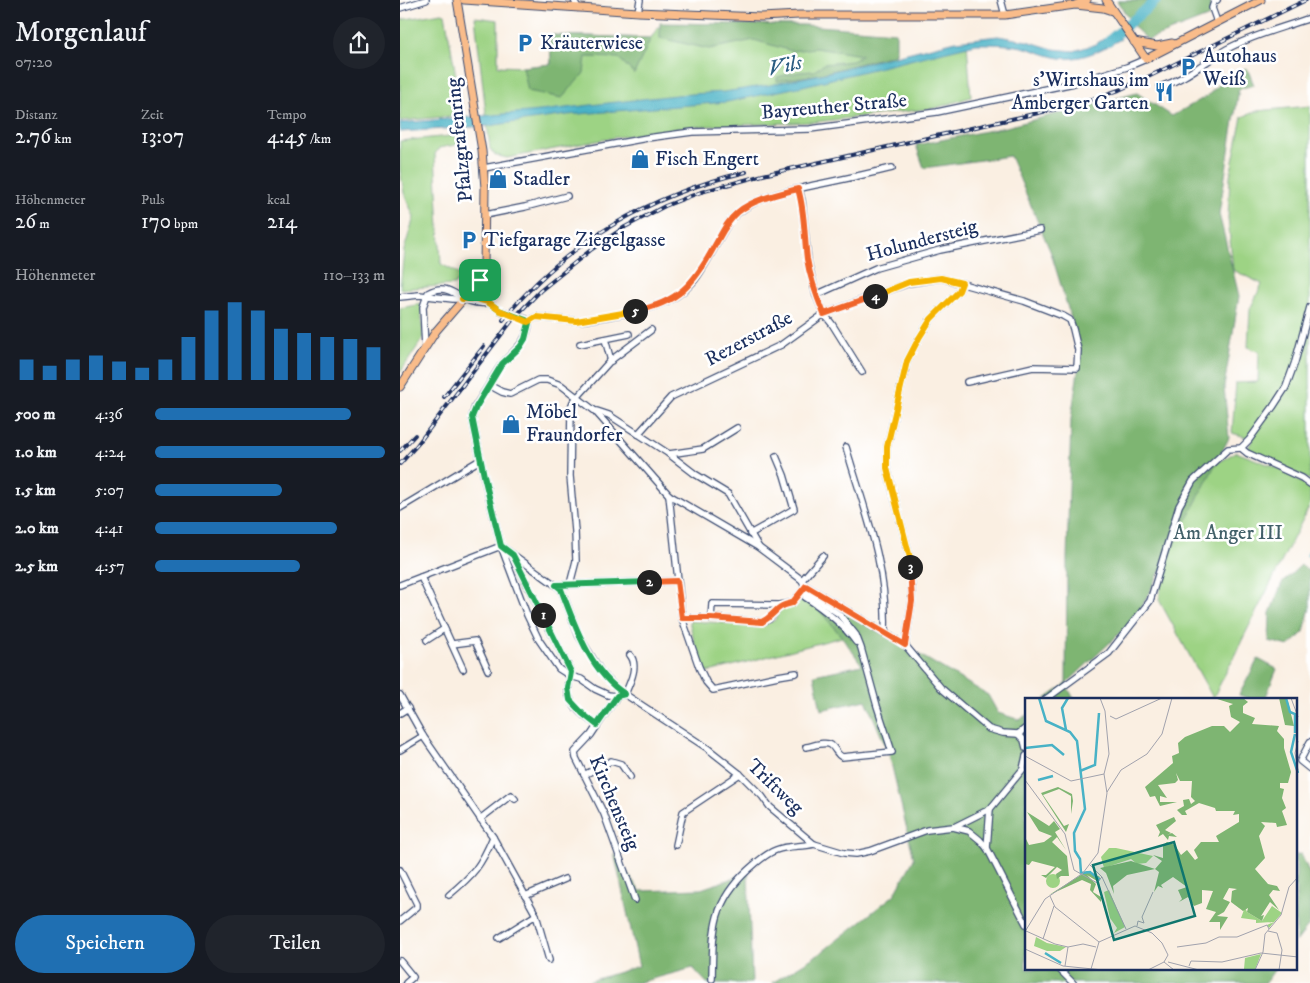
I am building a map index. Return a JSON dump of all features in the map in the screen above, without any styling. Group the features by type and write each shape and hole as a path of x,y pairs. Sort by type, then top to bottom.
{"main road":[{"name":"Pfalzgrafenring","path":"457,0 484,168 485,262 480,280"},
{"path":"464,0 501,1 638,12 761,17 799,15 1005,15 1075,5 1105,3 1146,59"},
{"path":"1075,5 1087,0"},
{"name":"Bayreuther Straße","path":"1146,59 1261,0"},
{"name":"Bayreuther Straße","path":"1134,42 1157,46 1180,42"},
{"path":"400,387 425,347 462,299 480,280"}],"street":[{"path":"400,8 426,0"},
{"path":"574,0 578,8"},
{"path":"638,12 640,0"},
{"path":"1001,0 1005,15"},
{"path":"1217,22 1212,8 1214,2 1218,0"},
{"path":"1160,87 1176,82 1211,59 1246,40 1310,18"},
{"name":"Bayreuther Straße","path":"484,168 647,138 692,132 810,129 937,112 1074,83 1127,67 1146,59"},
{"path":"528,322 536,317 576,321 586,320 650,308 674,298 693,282 731,219 751,204 798,189 892,168"},
{"path":"798,189 802,201 808,262 816,295 824,314 862,372"},
{"path":"484,215 566,196"},
{"name":"Holundersteig","path":"816,295 876,268 940,250 1040,230"},
{"name":"Rezerstraße","path":"638,434 671,397 780,345 824,314 909,282 941,278 1024,301 1070,320 1078,350 1077,368 1033,367 968,382"},
{"path":"480,280 488,302 499,310 528,322"},
{"path":"905,645 912,601 910,558 887,468 887,447 907,361 931,319 959,291 962,283"},
{"path":"420,295 441,288 451,291 462,299"},
{"path":"400,297 420,295 462,299 473,303 488,302"},
{"path":"420,295 423,307 425,347"},
{"path":"1047,698 1109,653 1150,601 1179,506 1193,481 1228,449 1241,448 1249,440 1286,387 1310,307"},
{"path":"528,322 525,339 520,347 502,364 472,417 480,460 501,546 527,615 539,640 556,667 570,676 581,679 595,689 617,696 625,694 632,678 634,663 630,655"},
{"path":"570,584 576,561 570,476 571,407 578,396 611,361 651,330"},
{"path":"580,344 630,334"},
{"path":"605,339 611,361"},
{"path":"489,384 502,392 510,394 538,380 547,380 561,385 578,396 595,411 669,495 758,547 804,583 905,645 941,688 989,729 1003,733 1018,734 1025,729"},
{"path":"595,411 609,415 669,454 695,474 728,494 758,547"},
{"path":"669,454 703,449 737,428"},
{"path":"846,447 880,562 886,606 885,632"},
{"path":"1241,448 1247,453 1302,478 1310,484"},
{"path":"750,534 794,509 776,456"},
{"path":"400,508 480,460"},
{"path":"669,495 682,618 706,682 713,690 796,674"},
{"path":"400,585 501,546"},
{"name":"Triftweg","path":"501,546 561,589 579,636 601,672 617,689 707,748 740,774 770,807 814,844 844,853 856,854 870,851 927,830 954,827"},
{"name":"Kirchensteig","path":"513,555 571,672 568,688 570,700 597,725"},
{"path":"711,618 712,604 780,606 792,603 823,556"},
{"path":"421,577 463,669"},
{"path":"556,585 677,581"},
{"path":"804,583 809,594 839,614 856,634 876,706 892,752 842,757 825,743 806,747"},
{"path":"682,618 762,622 769,618 780,606"},
{"path":"426,640 444,629"},
{"path":"452,644 475,641 488,670"},
{"path":"400,695 423,736 492,837 536,915 550,960"},
{"name":"Kirchensteig","path":"617,696 575,752 576,758 604,814 635,900"},
{"path":"400,713 408,708"},
{"path":"1018,734 1025,744"},
{"path":"400,750 423,736"},
{"path":"1310,742 1300,761 1310,769"},
{"path":"954,827 990,809 1023,769 1025,760"},
{"path":"584,775 612,761 621,764 630,777"},
{"path":"676,845 683,812 740,774"},
{"path":"480,819 511,795 515,799"},
{"path":"987,848 990,809"},
{"path":"954,827 969,832 987,848 1025,922"},
{"path":"449,895 468,879 481,864 492,837"},
{"path":"712,979 716,920 724,897 759,860 773,851 788,846 814,844"},
{"path":"400,870 417,904 417,907 400,921"},
{"path":"525,896 565,879"},
{"path":"499,938 536,915"},
{"path":"400,961 413,977 406,983"},
{"path":"1060,970 1074,983"}],"green space":[{"path":"1214,0 1210,3 1210,16 1148,40 1136,29 1117,1"},
{"path":"445,14 463,115 400,121 400,20"},
{"path":"475,17 498,20 498,66 523,67 551,64 550,35 651,38 658,27 894,33 894,62 967,43 971,97 936,108 816,122 686,127 618,137 507,158 495,155 490,149"},
{"path":"660,23 805,25 896,32 896,54 821,74 777,81 777,77 814,71 824,64 853,61 862,55 815,48 792,51 754,40 709,49 660,38"},
{"path":"550,35 651,38 634,74 619,58 586,57 584,73 562,98 528,91 523,67 551,64"},
{"path":"1247,68 1254,85 1239,89 1219,214 1239,296 1224,387 1229,438 1136,618 1066,684 1071,419 1081,351 1051,253 1010,156 924,168 916,145 1006,127 1137,93 1172,116 1207,96 1233,72"},
{"path":"1310,106 1310,480 1253,452 1248,448 1253,439 1232,433 1236,383 1258,382 1259,352 1248,347 1250,309 1262,284 1233,270 1228,218 1230,176 1242,117 1257,111"},
{"path":"460,135 461,144 439,148 435,154 441,264 458,273 461,278 454,285 400,289 404,250 414,217 404,193 400,169 400,141"},
{"path":"421,304 423,338 400,373 400,308"},
{"name":"Am Anger III","path":"1236,452 1283,470 1310,488 1310,505 1213,698 1159,600 1171,503 1213,465"},
{"path":"1301,565 1310,572 1310,607 1304,632 1289,646 1269,641 1270,613 1282,583"},
{"path":"813,596 910,649 988,695 998,713 1020,720 1025,716 1025,970 1274,970 1265,983 772,983 822,952 894,895 914,859 889,754 866,700 821,710 814,675 862,665 842,637 809,598"},
{"path":"809,598 842,637 705,673 698,656 689,621 760,625 774,621 781,609"},
{"path":"1258,659 1277,669 1265,698 1249,698 1239,695"},
{"path":"1066,684 1073,698 1046,698"},
{"path":"614,853 640,891 701,889 748,873 752,983 707,983 693,968 637,983 584,983 639,966"},
{"path":"1301,854 1310,874 1310,924 1298,939 1298,855"}],"water":[{"path":"1115,31 1121,39 1092,53 1067,59 1016,46 976,44 803,86 727,102 567,115 488,126 400,132 400,123 540,111 676,95 724,92 770,85 956,41 998,36 1027,41 1053,49 1074,51 1096,44"}],"waterway":[{"name":"Vils","path":"1108,41 1157,0"},
{"path":"1307,556 1310,550"}],"railway":[{"path":"400,464 417,445 514,318 540,291 592,249 625,227 665,206 701,192 763,175 1078,104 1119,90 1148,77 1306,0"},
{"path":"503,320 527,292 553,267 612,225 644,208 677,194 746,172"},
{"path":"444,397 484,346"},
{"path":"400,451 415,435"}],"place":[{"name":"Kräuterwiese","path":"525,43"},
{"name":"Autohaus Weiß","path":"1188,67"},
{"name":"s'Wirtshaus im Amberger Garten","path":"1164,92"},
{"name":"Fisch Engert","path":"640,159"},
{"name":"Stadler","path":"498,179"},
{"name":"Tiefgarage Ziegelgasse","path":"469,240"},
{"name":"Möbel Fraundorfer","path":"511,424"}],"route":[{"path":"480,280 462,299 477,299 488,302 499,310 526,320 528,322 536,317 576,321 586,320 650,308 674,298 693,282 721,234 738,212 751,204 798,189 802,201 808,262 816,295 824,314 909,282 941,278 962,283 959,291 931,319 907,361 887,447 887,468 910,558 912,601 905,645 806,586 792,603 780,606 769,618 762,622 682,618 677,581 556,585 561,589 579,636 601,672 617,689 625,694 617,696 597,725 588,720 570,700 568,688 571,672 513,555 501,546 472,417 494,375 525,339 529,323 526,320 499,310 488,302 480,280"}]}
